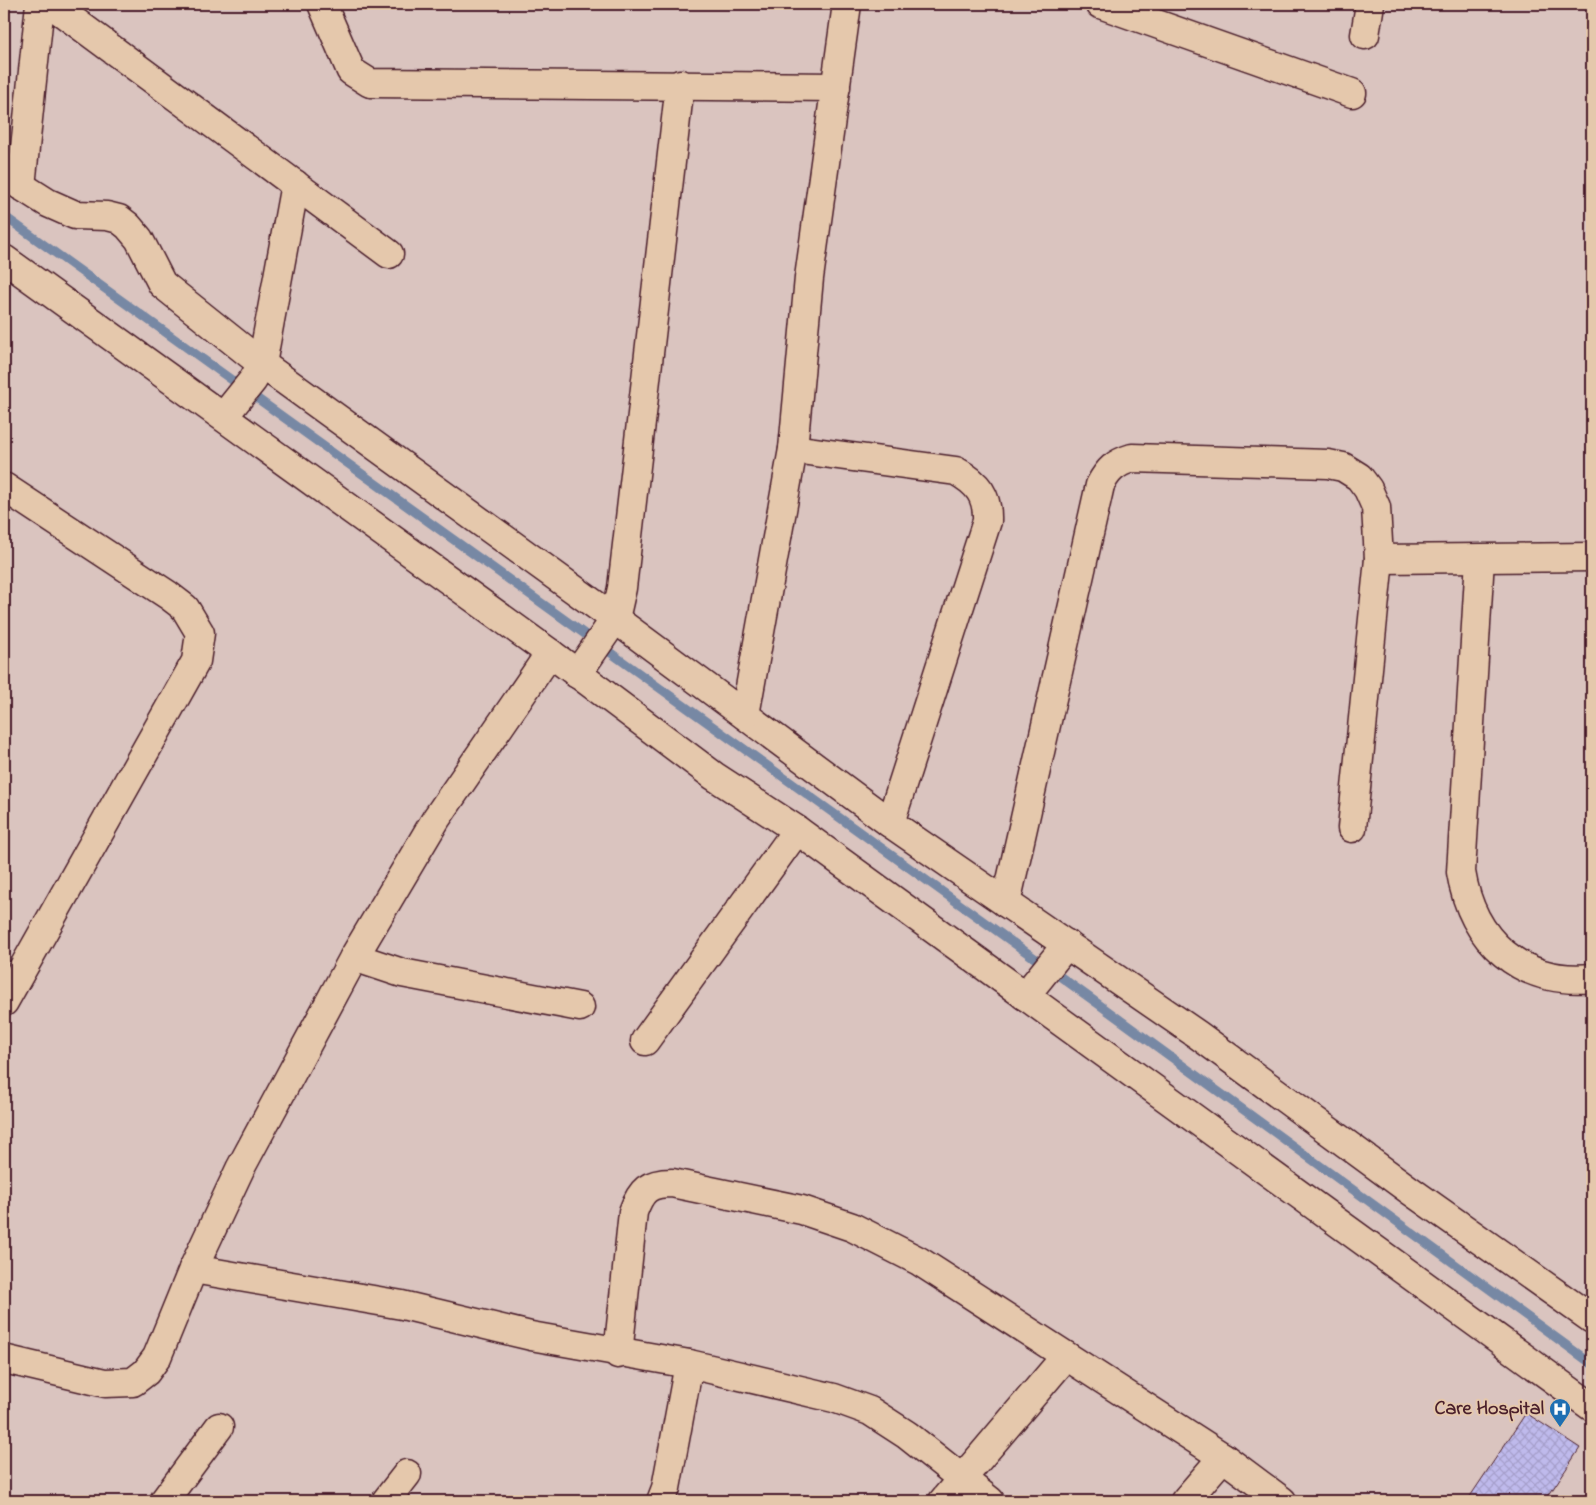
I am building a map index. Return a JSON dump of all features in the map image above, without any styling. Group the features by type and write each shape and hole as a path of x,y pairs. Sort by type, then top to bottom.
{"street":[{"path":"40,4 12,180 48,203 74,215 107,216 119,219 128,226 139,239 162,284 244,389 550,653"},
{"path":"50,4 389,254"},
{"path":"322,4 351,71 370,83 680,84 836,87"},
{"path":"745,715 793,449 809,278 847,4"},
{"path":"1100,4 1352,93"},
{"path":"1364,35 1370,4"},
{"path":"597,645 622,588 680,84"},
{"path":"244,389 295,184"},
{"path":"4,259 244,389 597,645 745,715 890,823 1006,903 1061,950 1198,1035 1408,1189 1592,1319"},
{"path":"793,449 956,471 971,479 983,492 988,508 987,521 890,823"},
{"path":"1006,903 1100,485 1107,472 1118,462 1132,458 1328,464 1343,467 1359,477 1368,488 1376,506 1379,559 1352,828"},
{"path":"4,487 168,595 184,608 200,633 196,661 4,1002"},
{"path":"1379,559 1592,558"},
{"path":"1480,559 1461,872 1464,893 1471,912 1491,941 1518,965 1546,976 1592,978"},
{"path":"4,1359 105,1383 133,1382 146,1372 158,1357 193,1269 240,1169 354,957 436,819 550,653 597,645"},
{"path":"597,645 714,776 1031,987 1592,1407"},
{"path":"645,1041 796,830"},
{"path":"1031,987 1061,950"},
{"path":"354,957 402,973 580,1007"},
{"path":"618,1354 633,1212 638,1198 646,1189 656,1183 664,1183 802,1210 852,1227 919,1261 1223,1457 1282,1501"},
{"path":"193,1269 402,1305 531,1336 618,1354 689,1364 834,1398 870,1411 907,1435 990,1501"},
{"path":"943,1501 1066,1356"},
{"path":"661,1501 666,1488 689,1364"},
{"path":"164,1501 219,1427"},
{"path":"1185,1501 1223,1457"},
{"path":"386,1501 407,1474"}],"building":[{"path":"1526,1413 1580,1448 1545,1501 1467,1501"}],"waterway":[{"path":"4,216 1097,1003 1592,1364"}],"place":[{"name":"Care Hospital","path":"1560,1428"}]}
